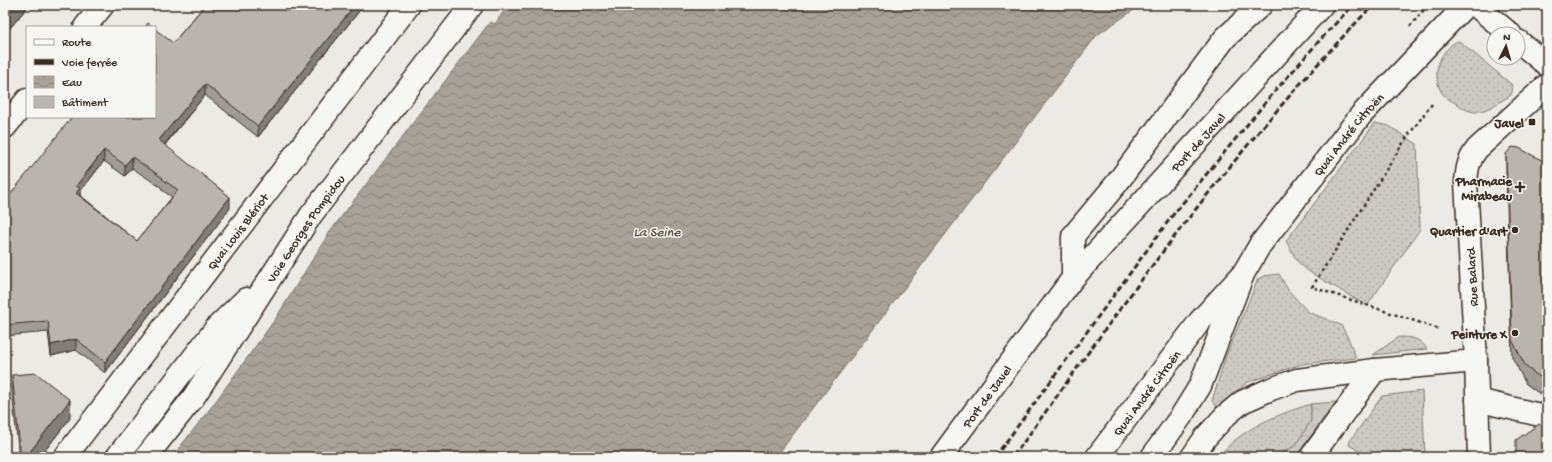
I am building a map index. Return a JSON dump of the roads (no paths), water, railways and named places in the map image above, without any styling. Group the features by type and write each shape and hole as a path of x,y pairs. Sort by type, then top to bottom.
{"main road":[{"path":"86,26 103,5"},
{"name":"Quai Louis Blériot","path":"65,457 409,5"},
{"name":"Voie Georges Pompidou","path":"146,457 193,398 311,215 472,5"},
{"path":"1074,278 1073,236 1117,184 1225,38 1261,5"},
{"name":"Port de Javel","path":"947,450 1074,278 1322,5"},
{"name":"Quai André Citroën","path":"1152,457 1182,415 1200,386 1243,274 1260,245 1361,115 1466,5"},
{"path":"1475,5 1500,26"},
{"path":"1526,47 1547,65"},
{"name":"Rue Balard","path":"1479,457 1476,361 1466,182 1470,158 1477,149 1547,85"},
{"path":"5,127 26,101"},
{"path":"117,457 217,327 276,270"},
{"name":"Quai André Citroën","path":"1097,457 1200,321 1243,274"},
{"path":"1192,457 1205,438 1225,416 1242,402 1270,389 1297,380 1375,370 1476,361"},
{"path":"1311,457 1375,370"},
{"path":"1477,400 1540,415 1547,419"}],"water":[{"name":"La Seine","path":"508,5 1141,5 1097,35 776,457 172,457 213,405 276,318 329,233 490,22 495,24"}],"railway":[{"path":"995,457 1172,216 1270,97 1353,5"},
{"path":"1013,457 1123,305 1208,193 1287,99 1373,5"}],"place":[{"name":"Javel","path":"1532,122"},
{"name":"Pharmacie Mirabeau","path":"1520,187"},
{"name":"Quartier d'art","path":"1515,230"},
{"name":"Peinture X","path":"1515,333"}]}
